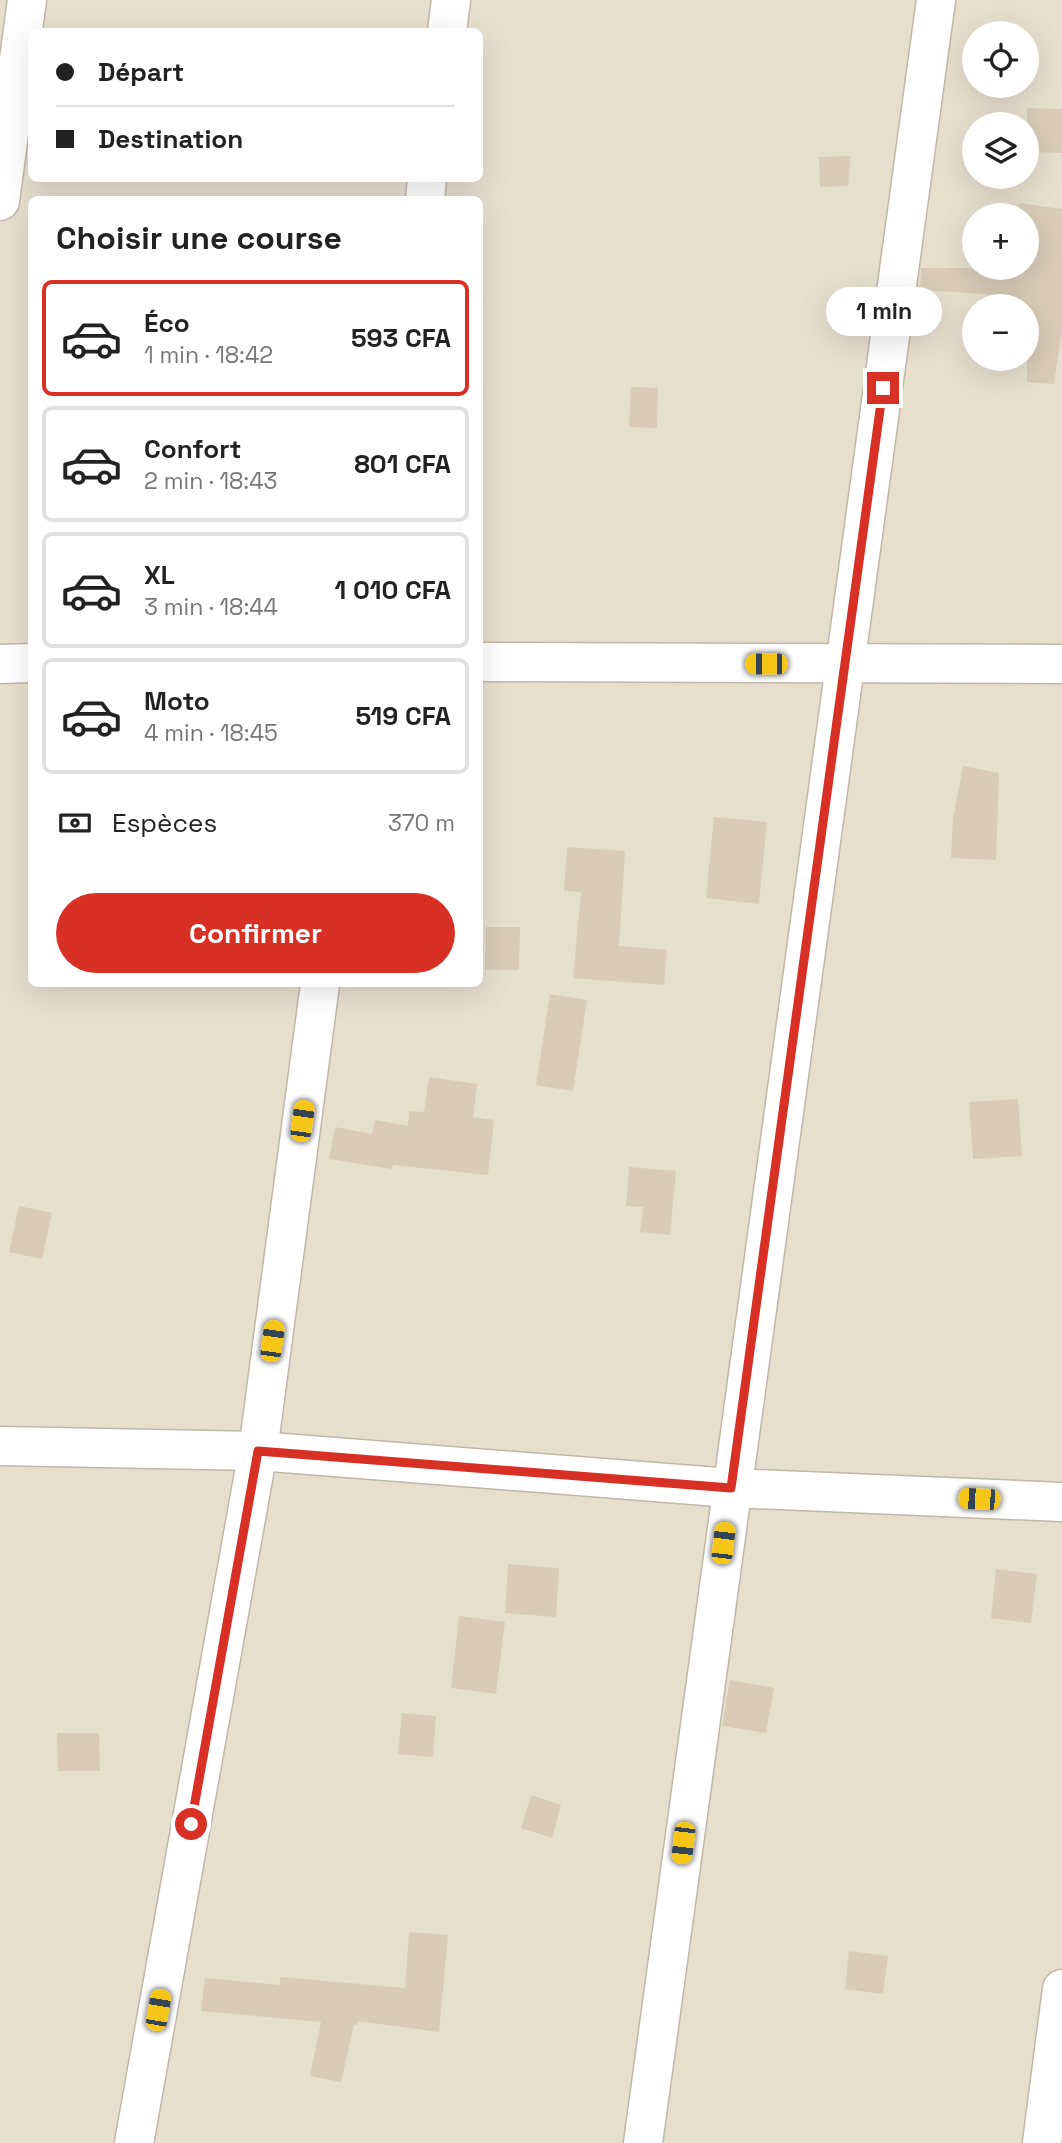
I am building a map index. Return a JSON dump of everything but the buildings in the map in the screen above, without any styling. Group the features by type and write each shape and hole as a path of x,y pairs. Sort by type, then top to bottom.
{"street":[{"path":"0,201 27,0"},
{"path":"448,28 451,0"},
{"path":"643,2143 936,0"},
{"path":"483,662 1062,664"},
{"path":"0,664 28,663"},
{"path":"134,2143 258,1451 320,987"},
{"path":"0,1446 258,1451 731,1488 1062,1502"},
{"path":"1042,2143 1062,1989"}],"shaded area":[{"path":"0,0 1062,0 1062,2143 0,2143"}],"route":[{"path":"191,1824 258,1451 731,1488 883,388"}]}
